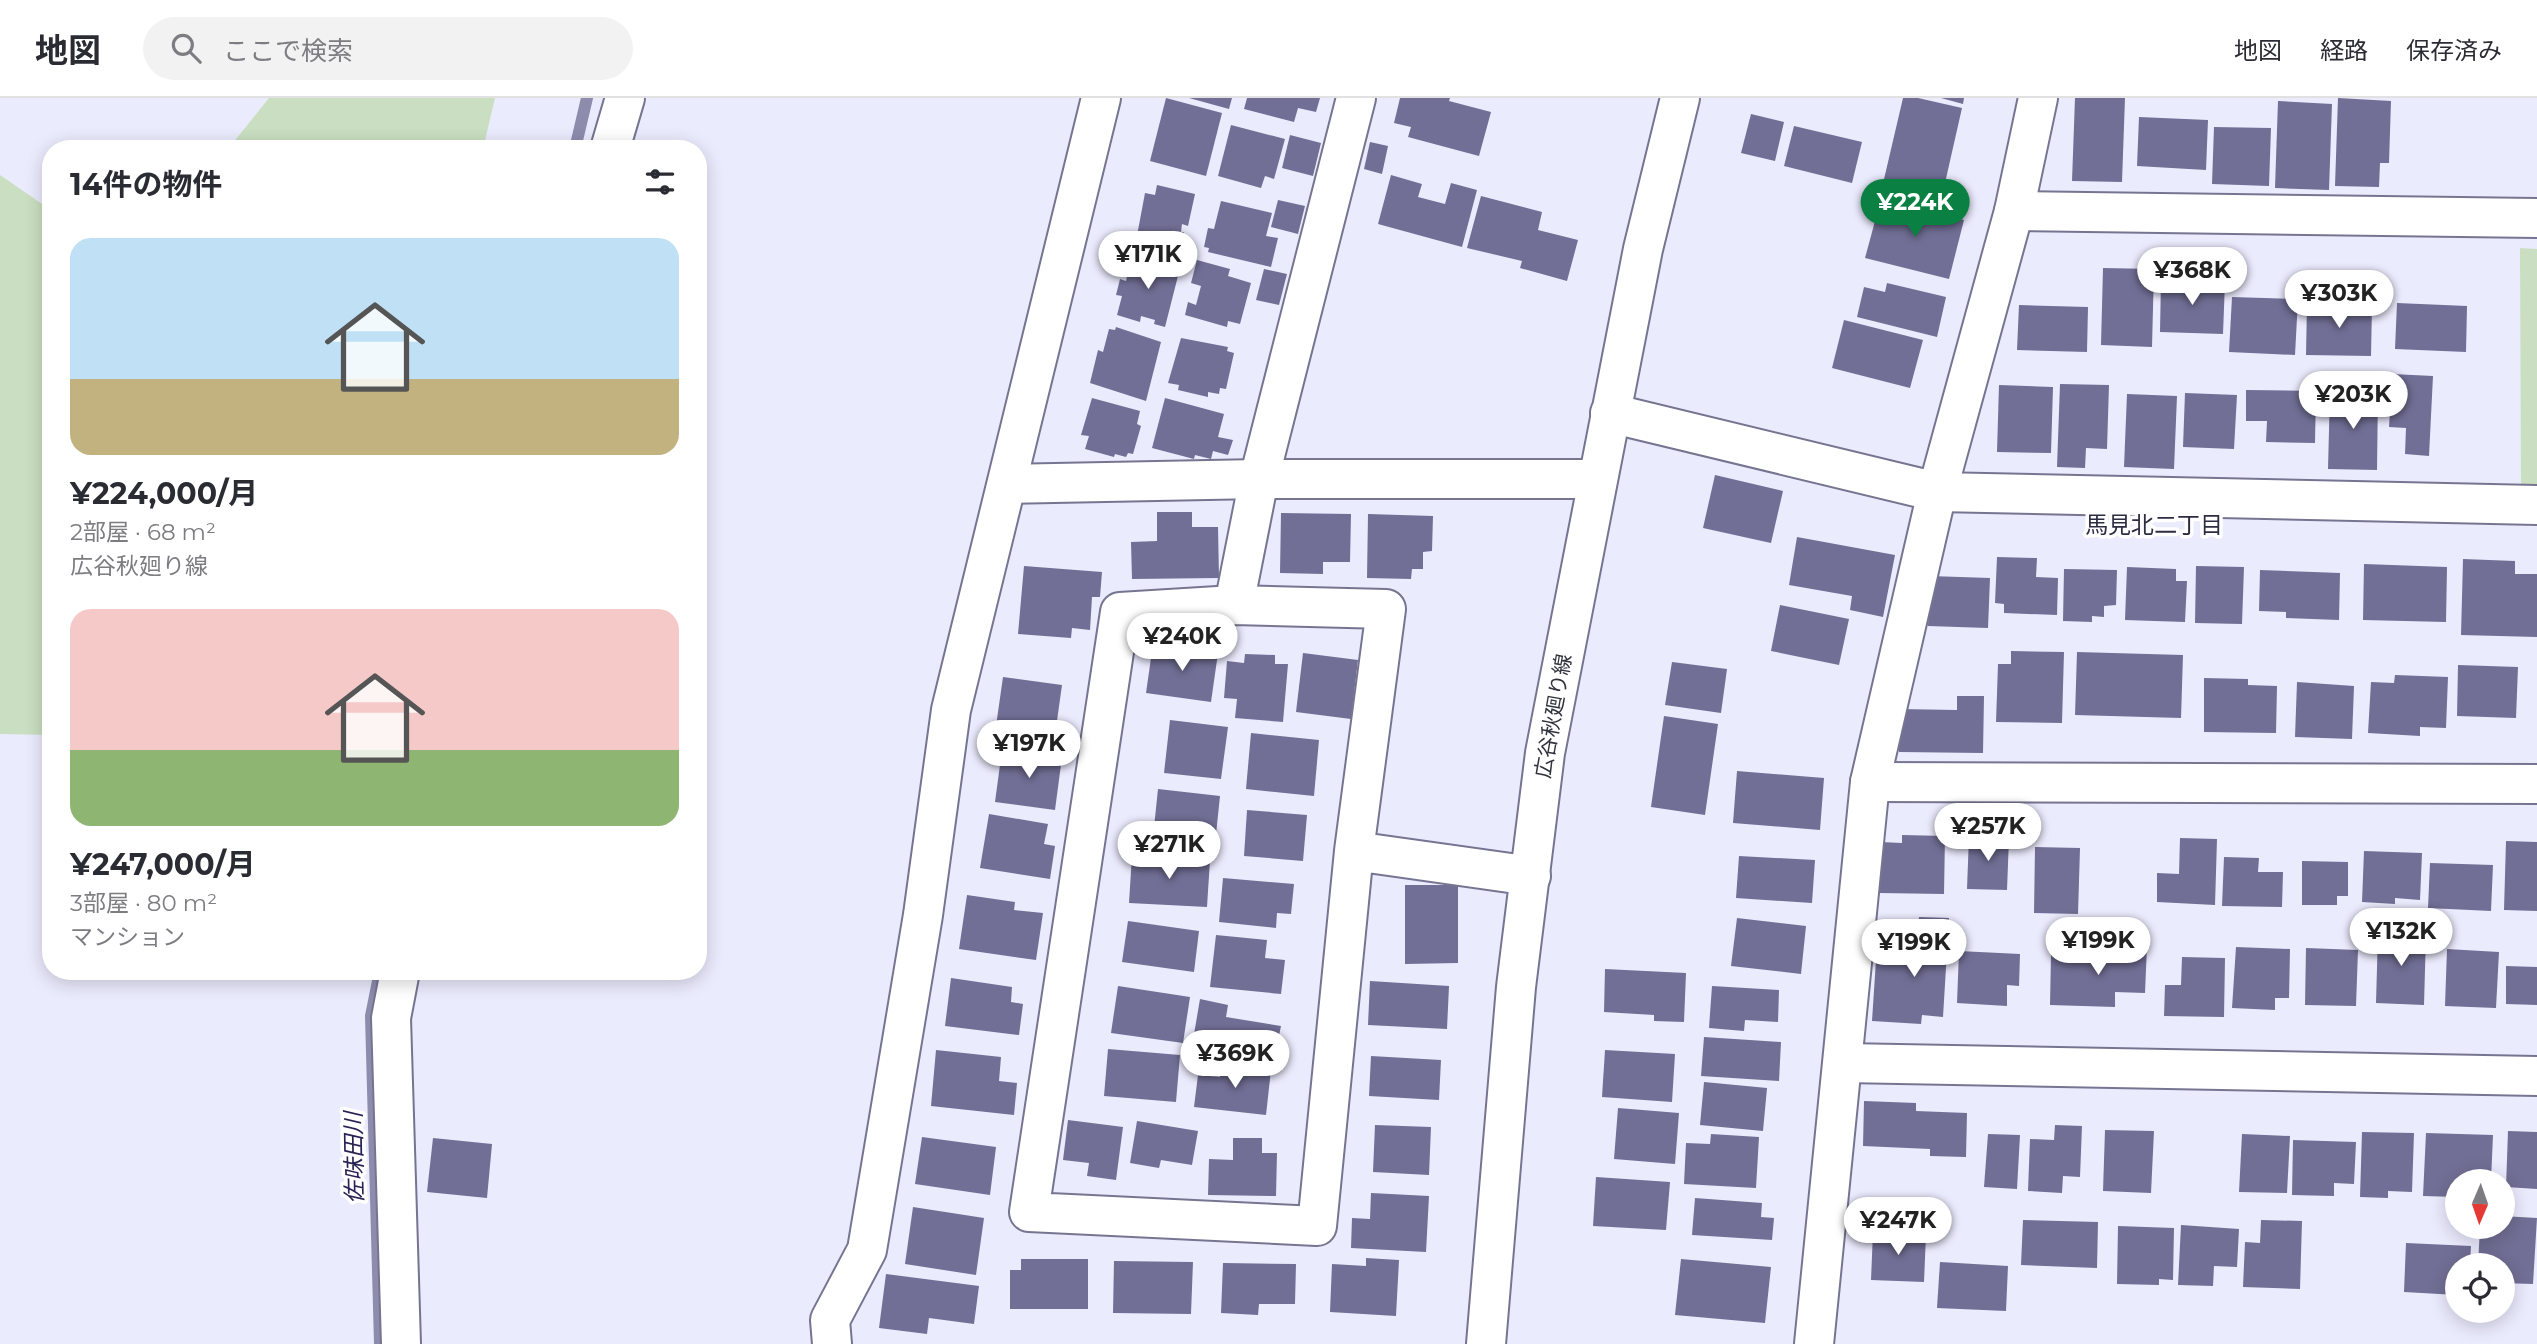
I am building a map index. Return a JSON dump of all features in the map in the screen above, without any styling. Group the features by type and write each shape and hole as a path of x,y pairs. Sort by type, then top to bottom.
{"street":[{"path":"613,140 625,98"},
{"path":"832,1344 830,1320 867,1250 923,915 951,710 1101,98"},
{"path":"1234,605 1259,479 1356,98"},
{"name":"広谷秋廻り線","path":"1486,1344 1516,986 1545,753 1596,479 1643,249 1680,98"},
{"path":"1814,1344 1870,782 1937,492 2014,211 2038,98"},
{"path":"2014,211 2537,219"},
{"path":"1610,413 1937,492 2537,505"},
{"path":"1008,484 1259,479 1596,479"},
{"path":"1234,605 1386,609 1354,851 1317,1226 1029,1212 1120,612 1234,605"},
{"path":"1870,782 2537,784"},
{"path":"1354,851 1531,876"},
{"path":"398,980 391,1018 401,1344"},
{"path":"1843,1063 2537,1076"}],"green space":[{"path":"269,98 495,98 485,140 235,140"},
{"path":"0,175 42,204 42,735 0,734"},
{"path":"2520,248 2537,249 2537,491 2521,491"}],"building":[{"path":"1166,98 1222,113 1206,176 1150,161"},
{"path":"1189,98 1232,98 1229,109"},
{"path":"1247,98 1320,98 1316,112 1298,108 1294,122 1244,109"},
{"path":"1400,98 1450,98 1449,101 1491,112 1479,156 1408,137 1411,127 1394,123"},
{"path":"1903,98 1918,98 1962,108 1940,205 1881,192"},
{"path":"1941,98 1964,98 1963,104"},
{"path":"2075,98 2125,98 2122,182 2072,181"},
{"path":"2338,98 2391,101 2389,163 2380,163 2379,187 2335,186"},
{"path":"2278,101 2332,104 2329,190 2275,188"},
{"path":"1751,114 1784,122 1775,161 1741,153"},
{"path":"2139,117 2208,120 2206,170 2137,166"},
{"path":"1231,125 1285,139 1274,179 1265,176 1261,188 1218,176"},
{"path":"1794,126 1862,142 1852,183 1784,166"},
{"path":"2214,127 2271,128 2269,186 2212,184"},
{"path":"1290,135 1321,143 1313,176 1282,168"},
{"path":"1370,142 1388,146 1382,174 1364,169"},
{"path":"1391,175 1422,184 1418,197 1445,204 1451,183 1477,190 1462,247 1378,224"},
{"path":"1157,185 1195,194 1188,226 1182,224 1181,232 1184,232 1179,252 1136,241 1145,193 1155,195"},
{"path":"1481,196 1542,212 1538,230 1578,240 1567,281 1520,268 1522,261 1467,248"},
{"path":"1881,199 1964,220 1949,279 1865,258"},
{"path":"1278,200 1305,206 1298,234 1271,227"},
{"path":"1221,201 1272,213 1266,236 1278,238 1271,267 1208,252 1209,248 1204,247 1208,228 1214,229"},
{"path":"1140,257 1180,268 1165,327 1154,324 1155,320 1141,316 1140,322 1117,315 1122,296 1116,295 1120,279 1126,281 1130,264 1138,266"},
{"path":"1197,260 1230,269 1228,276 1251,283 1240,324 1228,321 1227,327 1185,315 1188,302 1196,305 1201,286 1191,283"},
{"path":"2103,268 2154,269 2152,347 2101,345"},
{"path":"1264,269 1287,274 1279,305 1256,300"},
{"path":"2161,279 2225,282 2223,334 2160,332"},
{"path":"1887,283 1946,297 1937,337 1857,317 1864,287 1885,292"},
{"path":"2232,297 2298,299 2295,355 2229,352"},
{"path":"2397,303 2467,306 2466,352 2395,349"},
{"path":"2307,304 2372,306 2371,356 2306,355"},
{"path":"2019,305 2088,307 2087,352 2017,350"},
{"path":"1844,320 1923,340 1910,388 1832,368"},
{"path":"1116,327 1161,342 1146,401 1090,383 1098,350 1103,352 1109,329 1115,330"},
{"path":"1181,338 1228,347 1227,351 1234,353 1226,389 1220,388 1219,394 1208,392 1208,397 1178,390 1179,385 1168,383"},
{"path":"2392,374 2433,376 2429,456 2405,454 2406,428 2389,427"},
{"path":"2060,384 2109,385 2107,449 2086,448 2085,468 2057,467"},
{"path":"1999,385 2053,387 2051,453 1997,452"},
{"path":"2246,390 2316,391 2315,443 2266,442 2267,421 2246,421"},
{"path":"2330,391 2378,392 2377,470 2328,469"},
{"path":"2185,393 2237,395 2234,449 2183,447"},
{"path":"2127,394 2177,396 2174,469 2124,467"},
{"path":"1092,398 1140,411 1137,424 1141,426 1133,454 1128,453 1126,457 1115,454 1114,457 1085,449 1089,436 1081,435"},
{"path":"1165,398 1224,414 1218,437 1233,440 1228,455 1213,451 1211,459 1195,455 1194,459 1152,448"},
{"path":"1715,475 1783,491 1771,543 1703,528"},
{"path":"1157,512 1192,512 1192,527 1218,527 1219,578 1132,579 1131,542 1157,541"},
{"path":"1281,513 1351,514 1350,562 1323,562 1323,574 1280,573"},
{"path":"1368,514 1433,516 1432,551 1423,552 1423,569 1412,569 1411,579 1367,578"},
{"path":"1797,537 1895,555 1883,617 1850,610 1852,596 1789,585"},
{"path":"1997,557 2037,558 2036,577 2058,578 2057,615 2004,613 2004,604 1995,603"},
{"path":"2463,559 2515,561 2515,574 2537,574 2537,637 2461,635"},
{"path":"2364,564 2447,567 2446,622 2363,620"},
{"path":"1024,566 1102,572 1100,597 1092,597 1090,630 1072,628 1071,638 1018,634"},
{"path":"2196,566 2244,567 2242,624 2195,623"},
{"path":"2127,567 2176,569 2176,581 2187,581 2185,622 2125,620"},
{"path":"2064,569 2117,570 2116,605 2104,606 2104,617 2092,616 2092,622 2063,621"},
{"path":"2260,570 2340,573 2339,620 2286,618 2286,612 2259,611"},
{"path":"1930,576 1990,578 1988,628 1928,626"},
{"path":"1780,605 1849,619 1839,665 1771,651"},
{"path":"1153,644 1218,653 1211,702 1146,693"},
{"path":"2011,651 2064,652 2062,723 1996,722 1998,664 2011,664"},
{"path":"2077,652 2183,655 2181,718 2075,715"},
{"path":"1303,653 1358,660 1351,719 1296,712"},
{"path":"1245,654 1275,655 1275,664 1288,664 1283,722 1235,718 1237,699 1224,698 1227,661 1244,663"},
{"path":"1672,662 1727,669 1721,713 1665,705"},
{"path":"2458,665 2518,667 2516,718 2457,716"},
{"path":"2395,675 2448,677 2446,728 2420,727 2420,736 2368,733 2371,682 2394,683"},
{"path":"1003,677 1062,685 1055,735 996,726"},
{"path":"2204,678 2248,679 2248,685 2277,686 2276,733 2204,732"},
{"path":"2297,682 2354,686 2352,739 2295,737"},
{"path":"1957,696 1984,696 1983,753 1899,752 1899,709 1957,710"},
{"path":"1664,716 1718,724 1705,815 1651,807"},
{"path":"1170,720 1228,727 1221,779 1164,773"},
{"path":"1251,733 1319,740 1314,796 1246,789"},
{"path":"1002,750 1062,757 1055,810 995,802"},
{"path":"1737,771 1824,778 1820,830 1733,823"},
{"path":"1158,789 1220,796 1215,844 1153,837"},
{"path":"1247,810 1307,815 1303,861 1244,856"},
{"path":"989,814 1048,824 1044,844 1055,846 1050,879 980,868"},
{"path":"1902,835 1945,836 1944,894 1879,893 1880,842 1902,843"},
{"path":"1969,836 2009,838 2007,890 1967,889"},
{"path":"2180,838 2217,839 2215,905 2157,902 2157,873 2179,874"},
{"path":"2506,841 2537,842 2537,911 2504,910"},
{"path":"2035,847 2080,848 2078,914 2034,913"},
{"path":"2364,851 2422,853 2420,900 2395,898 2395,904 2362,902"},
{"path":"1132,855 1210,860 1207,907 1129,903"},
{"path":"1739,856 1815,860 1812,903 1736,898"},
{"path":"2224,857 2259,858 2258,872 2283,872 2282,907 2222,906"},
{"path":"2302,861 2348,862 2348,896 2337,896 2337,905 2302,905"},
{"path":"2430,863 2493,865 2491,911 2428,908"},
{"path":"1223,878 1294,884 1291,914 1277,913 1276,928 1219,922"},
{"path":"1405,885 1458,885 1458,963 1405,964"},
{"path":"967,895 1015,902 1014,910 1043,913 1036,960 959,949"},
{"path":"1919,917 1949,918 1943,1017 1922,1015 1921,1024 1872,1021 1876,960 1916,962"},
{"path":"1737,918 1806,926 1801,974 1731,966"},
{"path":"1128,921 1199,931 1194,972 1122,962"},
{"path":"2378,932 2426,934 2424,1005 2376,1003"},
{"path":"1216,935 1267,940 1265,958 1285,960 1281,994 1210,987"},
{"path":"2108,944 2147,946 2145,993 2115,992 2115,1007 2050,1005 2051,955 2108,957"},
{"path":"2236,947 2290,949 2289,998 2275,998 2275,1010 2232,1008"},
{"path":"2306,948 2358,950 2356,1006 2305,1005"},
{"path":"2447,949 2499,952 2496,1008 2445,1006"},
{"path":"1959,951 2020,954 2019,986 2007,985 2007,1006 1957,1003"},
{"path":"2182,957 2225,958 2224,1017 2164,1016 2165,985 2181,985"},
{"path":"2506,966 2537,967 2537,1005 2506,1004"},
{"path":"1605,969 1686,973 1684,1022 1654,1021 1654,1015 1604,1012"},
{"path":"951,978 1012,987 1011,1002 1023,1004 1019,1035 945,1026"},
{"path":"1370,981 1449,986 1447,1029 1368,1025"},
{"path":"1118,986 1190,997 1183,1043 1111,1033"},
{"path":"1712,986 1779,990 1778,1022 1745,1020 1744,1031 1709,1028"},
{"path":"1200,999 1228,1005 1226,1017 1281,1026 1274,1060 1192,1046"},
{"path":"1704,1037 1781,1042 1779,1081 1701,1076"},
{"path":"1108,1049 1180,1055 1176,1102 1104,1096"},
{"path":"936,1050 1001,1057 999,1081 1017,1083 1014,1115 931,1106"},
{"path":"1605,1050 1675,1054 1672,1102 1602,1097"},
{"path":"1371,1056 1441,1060 1439,1100 1369,1096"},
{"path":"1221,1064 1271,1070 1266,1115 1194,1107 1198,1075 1220,1077"},
{"path":"1704,1082 1767,1088 1763,1131 1700,1125"},
{"path":"1864,1101 1916,1103 1916,1111 1967,1113 1966,1157 1930,1156 1930,1149 1863,1146"},
{"path":"1618,1108 1679,1113 1675,1164 1614,1159"},
{"path":"1068,1120 1123,1127 1116,1180 1087,1176 1089,1163 1063,1160"},
{"path":"1137,1121 1198,1131 1192,1165 1161,1160 1159,1168 1130,1163"},
{"path":"1375,1125 1431,1127 1429,1175 1373,1172"},
{"path":"2055,1125 2082,1126 2080,1177 2063,1176 2062,1193 2028,1191 2030,1139 2054,1140"},
{"path":"2105,1130 2154,1131 2151,1193 2103,1191"},
{"path":"2508,1131 2537,1132 2537,1189 2515,1188 2515,1169 2507,1169"},
{"path":"2362,1132 2414,1133 2412,1192 2388,1191 2388,1198 2360,1197"},
{"path":"2426,1133 2493,1135 2492,1169 2445,1169 2445,1197 2423,1196"},
{"path":"1711,1134 1759,1137 1756,1188 1684,1184 1686,1143 1710,1144"},
{"path":"1988,1134 2020,1135 2017,1189 1984,1187"},
{"path":"2242,1134 2290,1136 2287,1193 2239,1192"},
{"path":"922,1137 996,1147 990,1195 915,1184"},
{"path":"433,1138 492,1144 487,1198 427,1192"},
{"path":"1233,1138 1262,1138 1262,1153 1277,1153 1276,1196 1208,1195 1209,1159 1233,1160"},
{"path":"2293,1140 2356,1142 2354,1184 2334,1183 2334,1196 2292,1195"},
{"path":"1596,1177 1670,1182 1666,1230 1593,1226"},
{"path":"1371,1193 1429,1196 1426,1252 1351,1248 1352,1218 1370,1219"},
{"path":"1695,1198 1762,1203 1761,1217 1774,1218 1772,1240 1692,1235"},
{"path":"913,1207 984,1218 976,1275 905,1264"},
{"path":"2515,1217 2537,1218 2533,1284 2515,1283 2515,1253 2479,1253 2479,1239 2515,1239"},
{"path":"2023,1220 2098,1222 2097,1268 2021,1265"},
{"path":"2261,1220 2302,1221 2300,1289 2243,1287 2245,1242 2260,1243"},
{"path":"2181,1225 2239,1229 2237,1267 2214,1266 2213,1286 2178,1285"},
{"path":"2118,1226 2174,1228 2173,1280 2159,1279 2159,1285 2117,1284"},
{"path":"1873,1232 1926,1234 1924,1282 1871,1280"},
{"path":"2406,1243 2471,1246 2471,1253 2445,1253 2445,1294 2404,1292"},
{"path":"1366,1258 1399,1260 1396,1316 1330,1312 1332,1264 1366,1266"},
{"path":"1021,1259 1088,1259 1088,1309 1010,1309 1010,1270 1021,1270"},
{"path":"1681,1259 1771,1267 1765,1323 1675,1315"},
{"path":"1114,1261 1193,1262 1191,1314 1113,1313"},
{"path":"1940,1262 2008,1266 2006,1311 1937,1308"},
{"path":"1223,1263 1296,1264 1295,1304 1259,1304 1258,1315 1221,1313"},
{"path":"886,1274 979,1286 974,1324 929,1318 927,1334 879,1328"}],"waterway":[{"name":"佐味田川","path":"577,140 587,98"},
{"name":"佐味田川","path":"378,980 371,1016 380,1344"}],"district":[{"name":"馬見北二丁目","path":"2154,525"}]}
